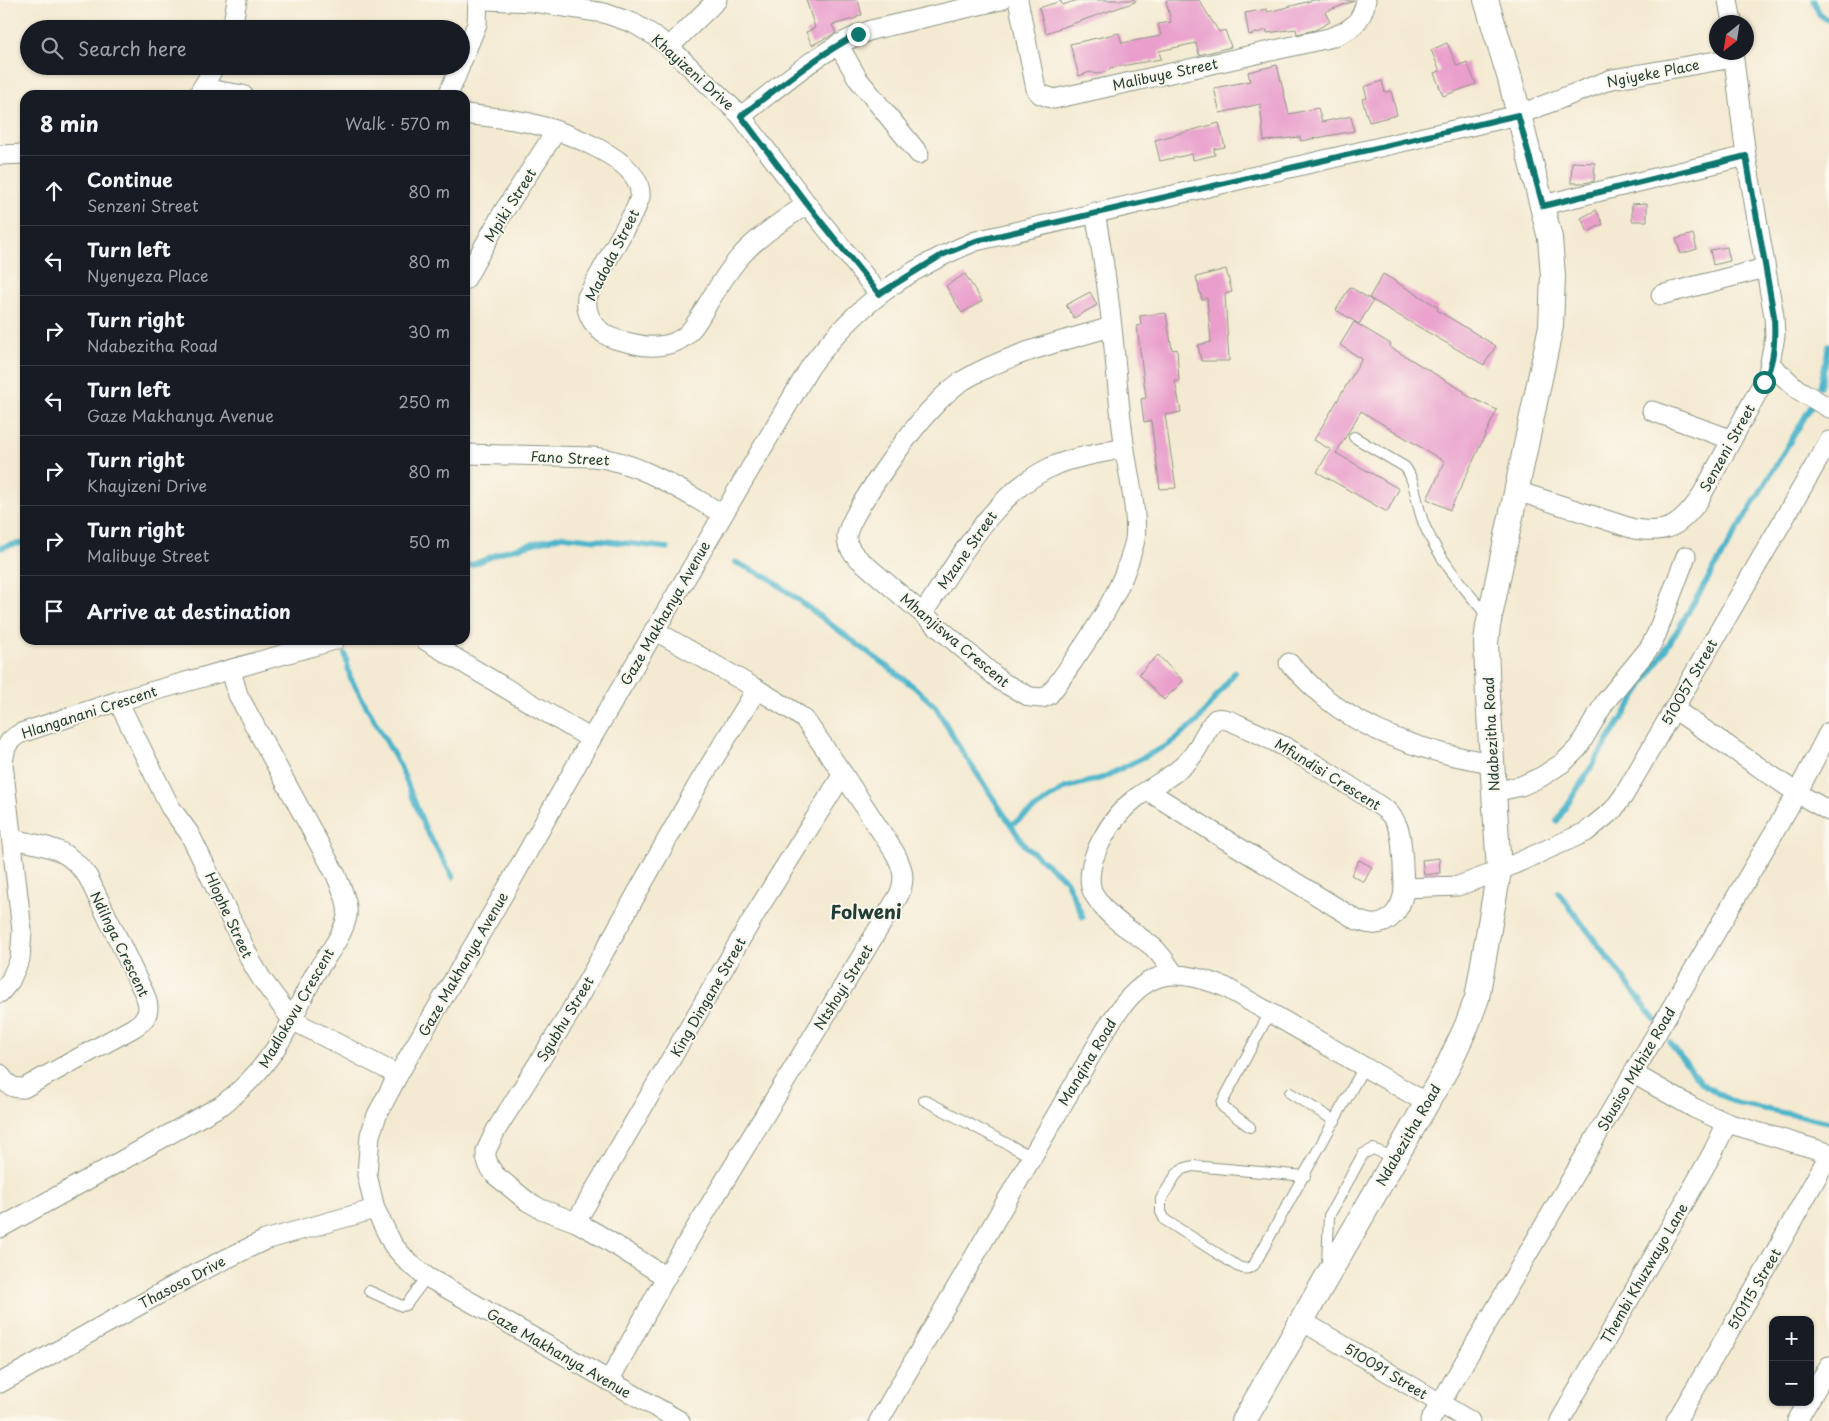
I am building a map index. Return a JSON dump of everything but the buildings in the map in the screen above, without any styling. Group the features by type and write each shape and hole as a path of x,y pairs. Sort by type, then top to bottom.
{"street":[{"path":"234,20 237,0"},
{"path":"470,40 476,24 478,0"},
{"name":"Khayizeni Drive","path":"484,0 581,4 633,23 669,47 741,116 807,204 879,294"},
{"path":"669,47 717,0"},
{"path":"741,116 838,44 871,30 1001,0"},
{"name":"Malibuye Street","path":"1018,0 1036,88 1040,94 1054,98 1330,38 1344,33 1356,23 1366,0"},
{"name":"Ndabezitha Road","path":"1244,1421 1447,1068 1478,998 1499,871 1486,643 1489,618 1551,326 1553,276 1550,238 1543,206 1498,36 1486,0"},
{"path":"1728,0 1731,15"},
{"path":"838,44 858,79 919,154"},
{"name":"Ngiyeke Place","path":"1518,115 1612,79 1709,60"},
{"name":"Senzeni Street","path":"1517,490 1634,529 1650,532 1676,526 1688,515 1699,500 1730,439 1764,382 1771,365 1775,336 1774,316 1746,156 1734,60"},
{"path":"201,90 210,75"},
{"path":"450,90 457,75"},
{"name":"Madoda Street","path":"470,115 530,123 556,131 613,157 628,169 639,188 640,197 636,208 587,297 586,306 587,314 594,324 604,334 614,339 644,346 658,346 674,342 685,336 694,326 739,258 751,245 807,204"},
{"name":"Gaze Makhanya Avenue","path":"680,1421 427,1277 408,1262 394,1245 375,1210 367,1175 370,1135 377,1115 398,1075 654,630 810,367 827,344 879,294 942,255 976,241 1518,115"},
{"name":"Mpiki Street","path":"470,271 502,214 556,131"},
{"path":"0,155 20,154"},
{"path":"1543,206 1746,156"},
{"name":"Mhanjiswa Crescent","path":"1095,212 1108,288 1124,448 1135,521 1135,541 1117,593 1104,615 1049,695 1042,698 1030,697 1002,682 867,566 850,548 847,543 847,534 862,503 909,436 931,408 951,389 996,364 1038,349 1111,328"},
{"path":"1661,295 1765,268"},
{"path":"1771,365 1797,389 1829,408"},
{"path":"1652,410 1730,439"},
{"name":"510057 Street","path":"1404,888 1458,886 1499,871 1579,835 1602,820 1613,810 1624,795 1829,440"},
{"name":"Mzane Street","path":"923,613 980,529 1002,501 1046,469 1068,460 1124,448"},
{"name":"Fano Street","path":"470,454 611,458 628,463 646,472 722,514"},
{"path":"1494,792 1521,786 1541,777 1564,762 1578,748 1605,702 1650,647 1686,556"},
{"name":"Ntshoyi Street","path":"609,1381 666,1278 902,887 904,876 902,865 895,853 844,774 805,720 757,689 654,630"},
{"name":"Hlanganani Crescent","path":"0,993 10,981 16,969 21,949 22,931 13,839 2,764 10,738 118,701 318,645"},
{"path":"433,645 591,739"},
{"path":"1289,663 1324,698 1375,729 1453,757 1492,763"},
{"name":"Madlokovu Crescent","path":"0,1228 222,1104 242,1090 275,1050 292,1020 304,993 344,924 347,906 336,875 238,695 231,670"},
{"name":"Sgubhu Street","path":"666,1278 612,1242 576,1222 541,1209 527,1201 495,1175 486,1157 490,1142 568,1016 700,781 757,689"},
{"name":"Hlophe Street","path":"118,701 170,807 189,834 198,851 252,963 292,1020 398,1075"},
{"path":"1674,709 1797,793 1829,811"},
{"name":"Mfundisi Crescent","path":"1148,790 1357,920 1368,924 1377,924 1391,917 1398,909 1404,888 1401,836 1394,817 1374,802 1287,747 1224,719 1216,719 1211,723 1198,749 1185,764 1166,780 1148,790 1123,809 1113,822 1094,857 1091,886 1101,905 1154,948 1174,974"},
{"name":"Sbusiso Mkhize Road","path":"1430,1421 1797,793 1829,732"},
{"name":"King Dingane Street","path":"576,1222 757,911 844,774"},
{"name":"Ndilnga Crescent","path":"0,1074 9,1085 18,1089 24,1088 133,1028 142,1022 148,1009 148,1002 88,877 73,859 53,848 13,839"},
{"name":"Manqina Road","path":"879,1421 1121,1006 1146,983 1174,974 1204,979 1225,987 1427,1103"},
{"path":"1634,1074 1694,1108 1727,1123 1829,1154"},
{"name":"Thembi Khuzwayo Lane","path":"1560,1421 1713,1152 1727,1123"},
{"name":"510115 Street","path":"1676,1421 1766,1269 1829,1154"},
{"name":"Thasoso Drive","path":"0,1383 195,1274 265,1240 375,1210"},
{"name":"510091 Street","path":"1302,1321 1470,1421"},
{"path":"1814,1392 1829,1366"},
{"path":"1797,1421 1806,1406"}],"lane":[{"path":"1354,437 1405,467 1410,473 1418,512 1426,530 1441,555 1489,618"},
{"path":"1250,1127 1222,1104 1270,1012"},
{"path":"1305,1176 1193,1166 1182,1169 1176,1175 1161,1199 1161,1212 1165,1220 1244,1269 1249,1268 1258,1260 1305,1176 1364,1068"},
{"path":"1290,1093 1335,1121"},
{"path":"924,1100 1032,1157"},
{"path":"369,1291 402,1306 406,1305 427,1277"}],"waterway":[{"path":"1814,0 1819,14 1829,21"},
{"path":"1820,387 1829,345"},
{"path":"1557,821 1669,644 1812,405"},
{"path":"470,565 505,551 562,536 668,548"},
{"path":"0,548 20,544"},
{"path":"735,562 769,578 913,686 936,707 958,745 1025,846 1066,880 1083,917"},
{"path":"345,654 350,677 400,766 426,830 453,877"},
{"path":"1011,825 1065,788 1102,778 1168,745 1197,722 1235,672"},
{"path":"1558,892 1656,1021"},
{"path":"1670,1043 1701,1083 1735,1103 1829,1122"}],"district":[{"name":"Folweni","path":"866,911"}],"route":[{"path":"858,34 838,44 741,116 807,204 879,294 942,255 976,241 1518,115 1543,206 1746,156 1774,316 1775,336 1773,353 1771,365 1764,382"}]}
